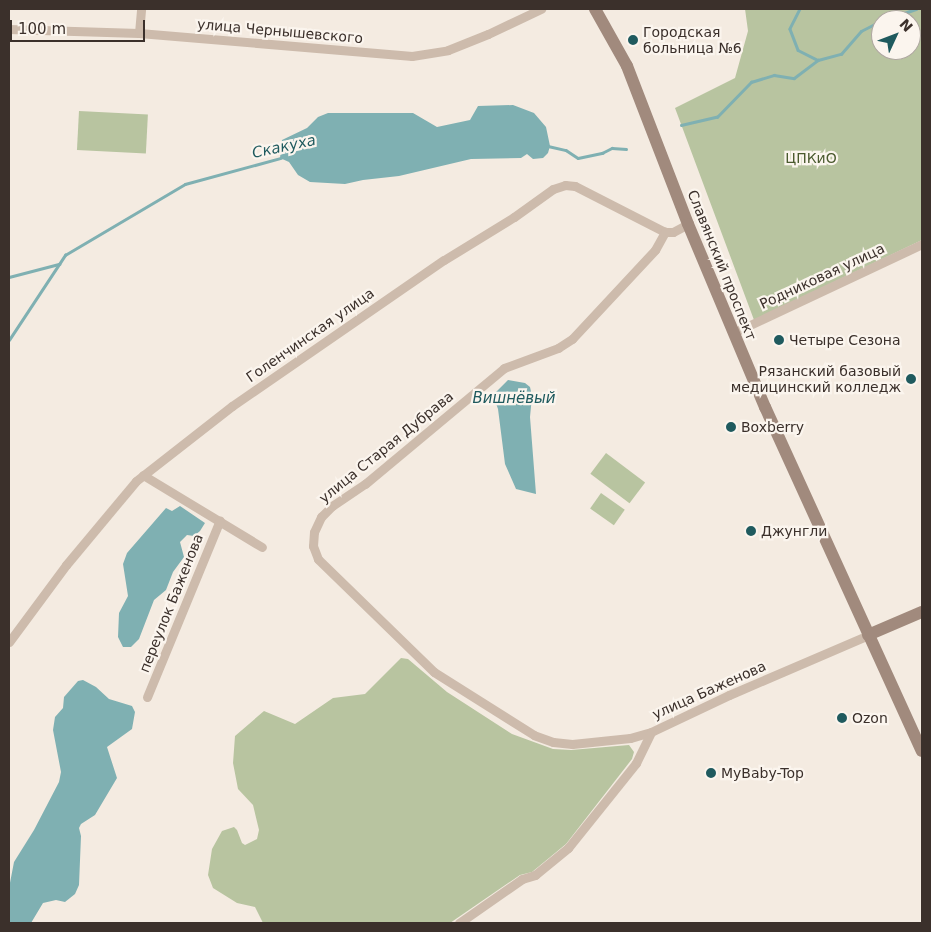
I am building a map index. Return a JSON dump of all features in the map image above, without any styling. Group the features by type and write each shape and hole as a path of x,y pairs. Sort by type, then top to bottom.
{"street":[{"path":"139,33 141,9"},
{"name":"улица Чернышевского","path":"9,29 139,33 412,56 448,50 541,9"},
{"name":"Славянский проспект","path":"595,9 627,66 688,224 733,333 922,751"},
{"name":"Голенчинская улица","path":"9,642 66,566 143,475 232,406 332,336 444,260 514,217 553,189 565,185 575,186 665,232"},
{"path":"665,232 673,232 688,224"},
{"name":"улица Старая Дубрава","path":"651,732 630,738 572,744 553,742 534,735 434,672 318,559 313,546 314,532 321,517 332,506 365,484 504,368 558,348 572,339 655,250 665,232"},
{"name":"Родниковая улица","path":"733,333 922,244"},
{"path":"143,475 262,547"},
{"name":"переулок Баженова","path":"147,697 220,520"},
{"name":"улица Баженова","path":"459,923 522,878 535,875 568,848 636,763 651,732 729,694 922,612"}],"green space":[{"name":"ЦПКиО","path":"745,9 922,9 922,240 754,320 675,108 735,78 748,31"},
{"path":"79,111 148,115 146,154 77,150"},
{"path":"606,453 645,482 629,503 590,474"},
{"path":"601,493 625,510 614,525 590,509"},
{"path":"401,658 408,659 447,692 512,734 553,749 571,750 629,745 634,752 632,759 566,844 532,872 520,875 450,923 263,923 255,907 237,903 213,888 208,875 212,849 222,831 234,827 242,843 245,845 257,839 259,830 253,805 238,789 233,763 235,736 264,711 295,724 333,698 365,694"}],"water":[{"path":"513,105 534,113 546,127 550,146 548,153 543,158 533,159 527,154 521,158 471,159 399,176 345,184 310,182 298,175 289,162 280,158 282,140 307,128 318,117 328,113 413,113 437,127 470,120 478,106"},
{"name":"Вишнёвый","path":"508,380 525,383 530,387 532,396 530,417 536,494 516,489 505,464 498,409 493,395"},
{"path":"180,506 205,523 194,536 187,535 180,542 184,557 173,572 166,590 154,600 139,639 131,647 123,647 118,637 119,613 128,596 123,564 127,553 166,508 172,511"},
{"path":"83,680 96,687 109,699 132,706 135,712 132,729 107,747 117,778 95,815 81,824 79,828 81,836 79,885 75,894 65,902 56,900 43,903 31,923 9,923 9,888 14,862 34,830 59,782 61,772 53,730 55,717 63,708 64,697 78,681"}],"waterway":[{"path":"800,9 790,29 798,50 818,60"},
{"name":"Скакуха","path":"681,125 717,117 751,82 774,75 794,78 818,60 841,54 861,31 871,26"},
{"name":"Скакуха","path":"548,146 566,150 578,158 602,153 612,148 626,149"},
{"name":"Скакуха","path":"9,340 65,255 185,184 281,158"},
{"path":"9,277 59,264"}],"place":[{"name":"Городская больница №6","path":"633,40"},
{"name":"Четыре Сезона","path":"779,340"},
{"name":"Рязанский базовый медицинский колледж","path":"911,379"},
{"name":"Boxberry","path":"731,427"},
{"name":"Джунгли","path":"751,531"},
{"name":"Ozon","path":"842,718"},
{"name":"MyBaby-Top","path":"711,773"}]}
